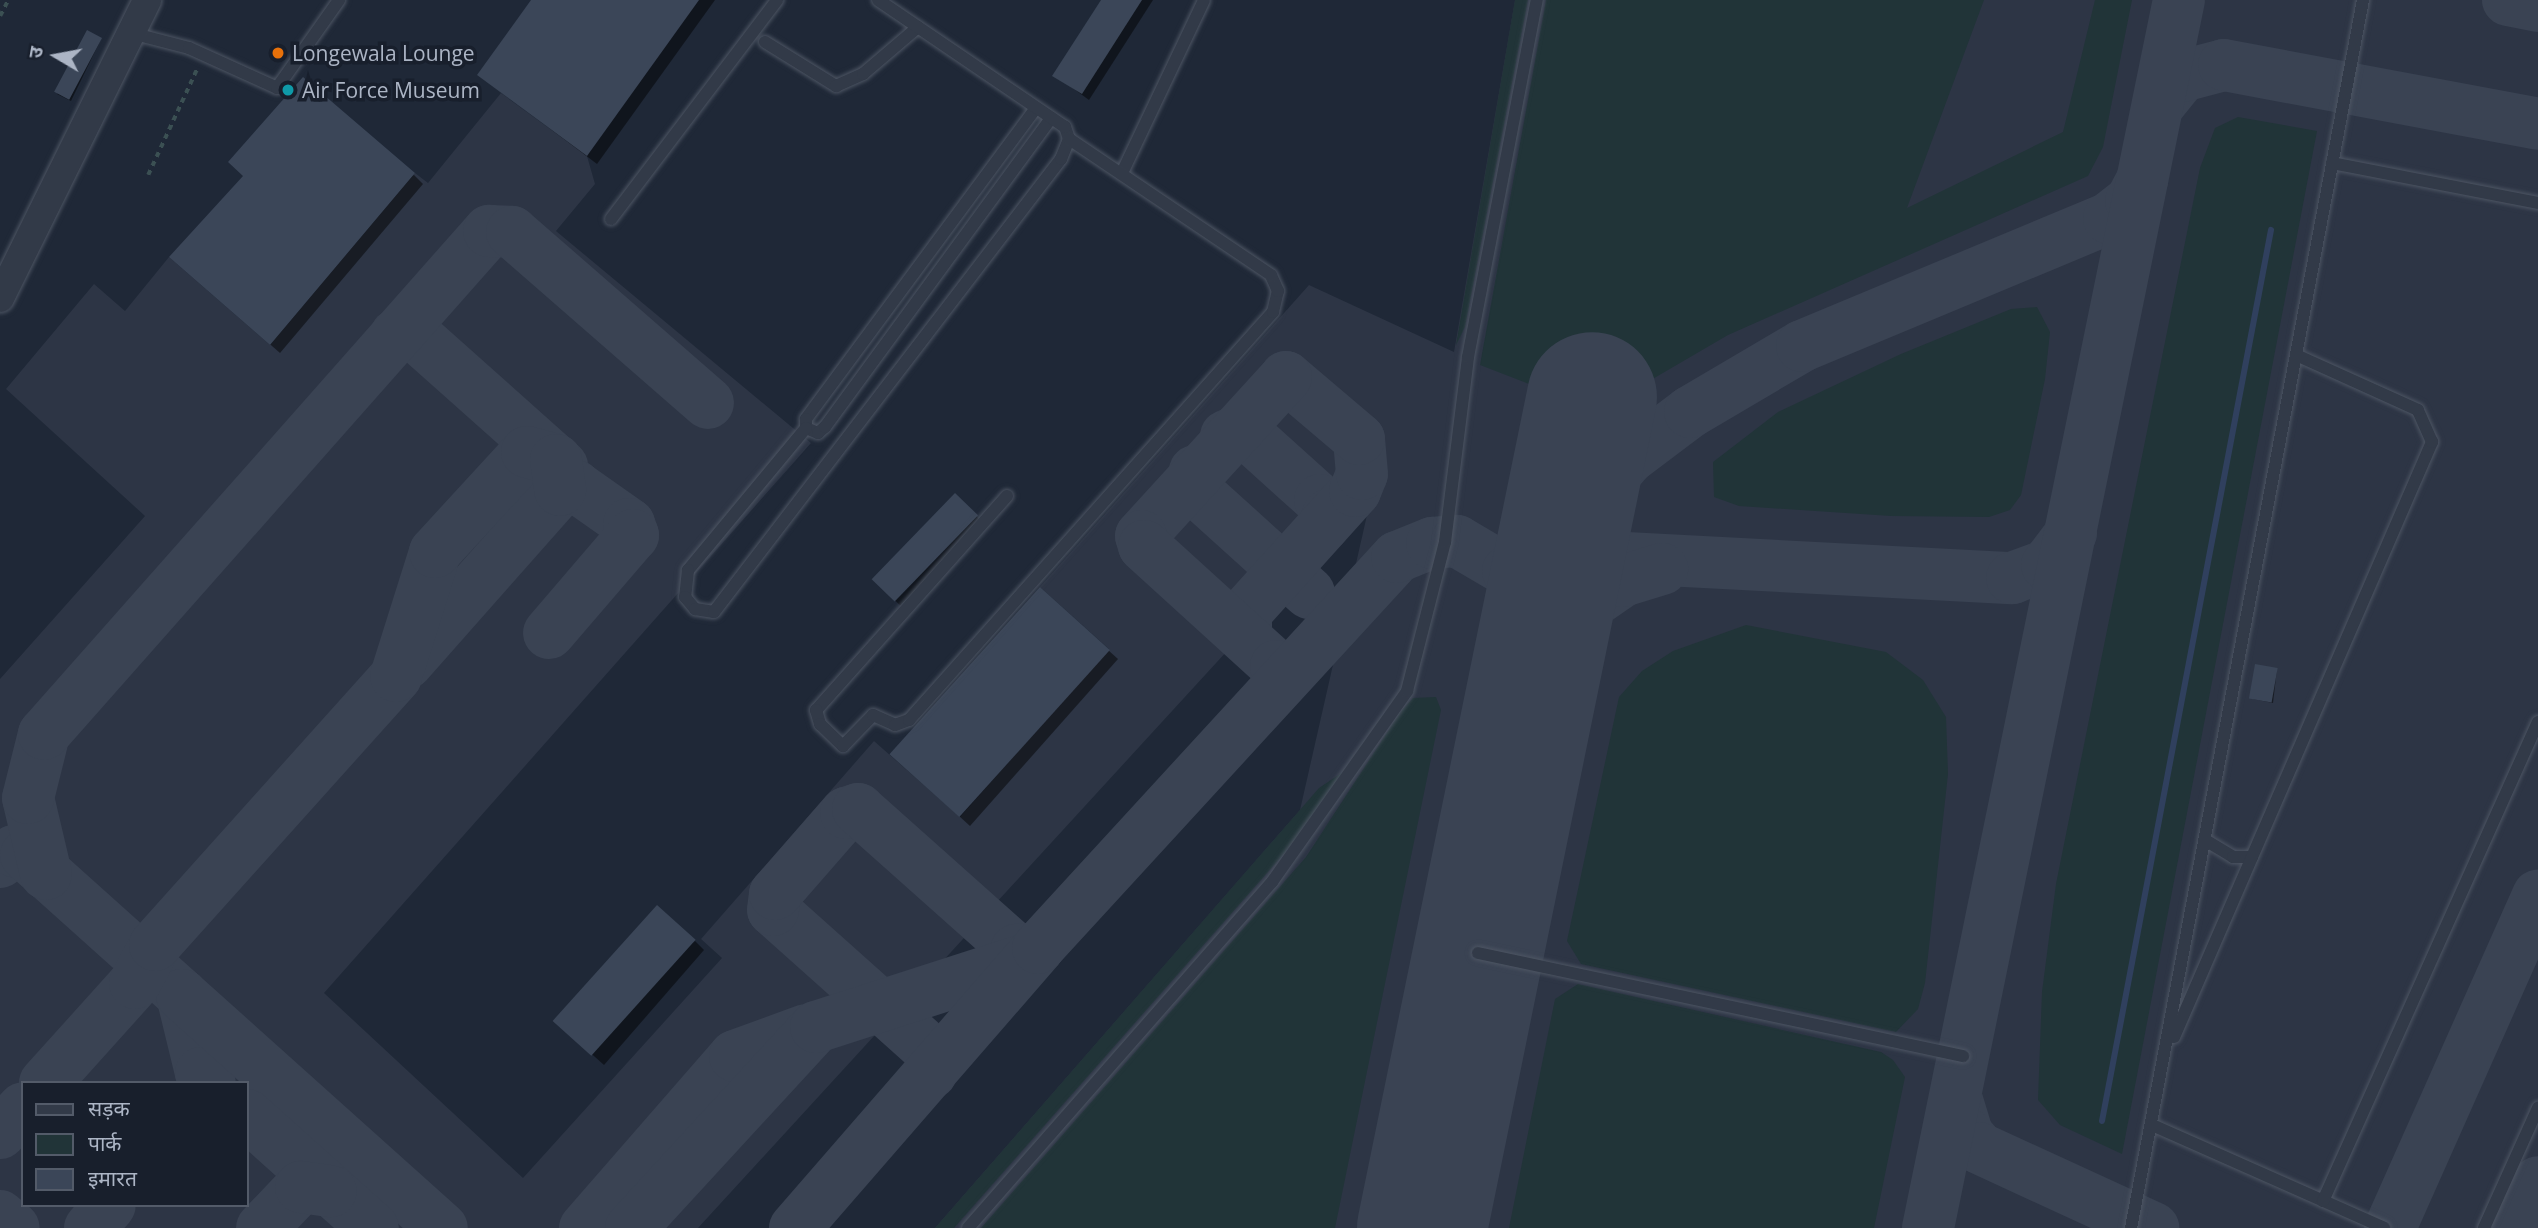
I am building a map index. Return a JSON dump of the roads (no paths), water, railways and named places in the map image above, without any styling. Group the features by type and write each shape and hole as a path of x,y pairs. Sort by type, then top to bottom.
{"street":[{"path":"0,298 147,0"}],"lane":[{"path":"131,33 204,55 277,88 339,0"},
{"path":"611,219 777,0"},
{"path":"878,0 1051,118 1069,139 1271,275 1278,291 1273,312 909,720 895,725 873,715 843,746 820,724 816,710 1007,496"},
{"path":"1122,173 1204,0"},
{"path":"968,1228 1272,882 1340,795 1406,691 1445,542 1468,357 1537,0"},
{"path":"2131,1228 2363,0"},
{"path":"765,42 836,86 863,74 918,27"},
{"path":"1036,108 806,419 806,428 688,570 685,597 695,609 714,612 1061,159 1069,139"},
{"path":"806,428 818,433 825,427 1051,118"},
{"path":"2332,163 2538,203"},
{"path":"2165,1057 2432,442 2418,410 2296,355"},
{"path":"2323,1201 2538,722"},
{"path":"2205,840 2233,857 2252,857"},
{"path":"1478,953 1963,1056"},
{"path":"2484,1228 2538,1108"},
{"path":"2152,1125 2384,1228"}],"waterway":[{"path":"2102,1121 2271,230"}],"place":[{"name":"Longewala Lounge","path":"278,53"},
{"name":"Air Force Museum","path":"288,90"}]}
